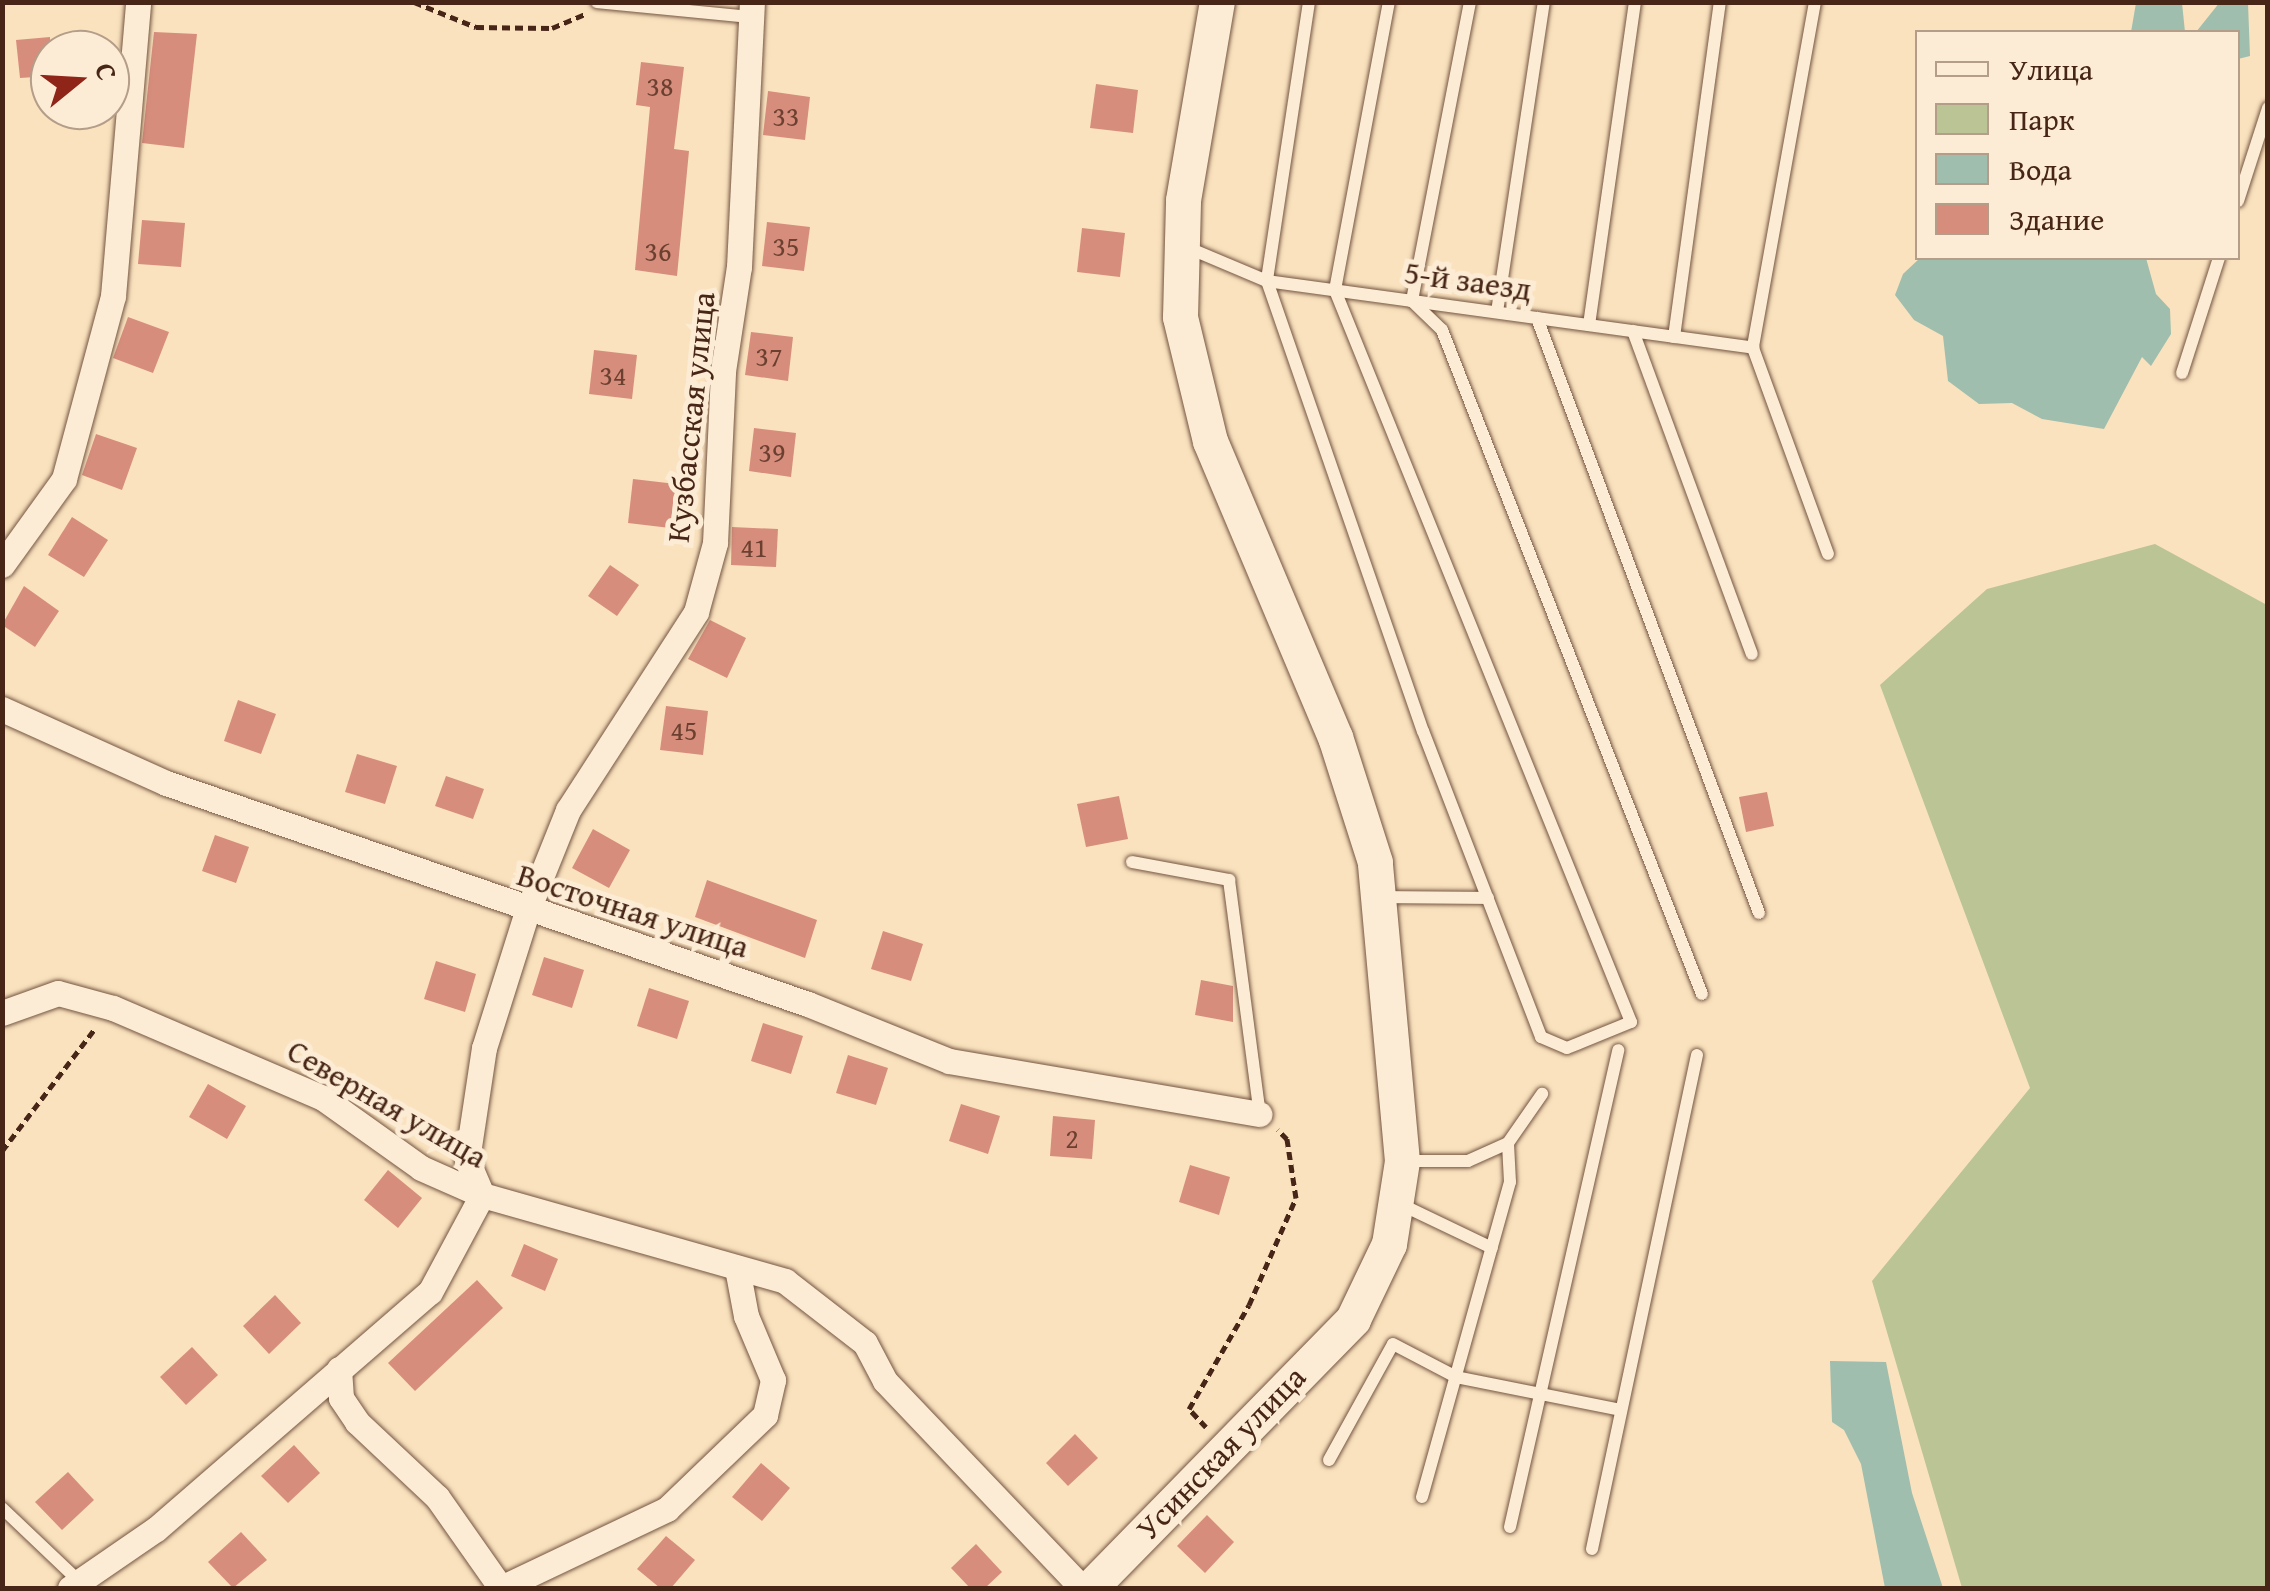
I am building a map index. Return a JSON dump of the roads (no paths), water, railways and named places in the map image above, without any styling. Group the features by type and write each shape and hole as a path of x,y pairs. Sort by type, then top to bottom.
{"street":[{"path":"2,565 64,479 113,296 138,2"},
{"name":"Усинская улица","path":"1090,1588 1353,1318 1388,1244 1402,1162 1375,862 1335,737 1210,441 1180,317 1183,200 1217,2"},
{"name":"Кузбасская улица","path":"482,1194 467,1160 484,1048 528,912 568,810 696,612 715,543 723,371 739,268 750,10"},
{"name":"Восточная улица","path":"2,709 166,783 528,912 808,1004 950,1060 1260,1114"},
{"name":"Северная улица","path":"2,1014 58,993 113,1008 323,1098 421,1168 482,1194 430,1292 156,1529 74,1584"},
{"path":"482,1194 784,1282 865,1343 885,1381 1082,1588"},
{"path":"339,1369 341,1398 357,1422 436,1497 501,1588 667,1509 765,1415 773,1380 746,1316 737,1268"}],"lane":[{"path":"1309,2 1268,281 1541,1037 1567,1048 1631,1022 1335,290 1389,2"},
{"path":"1470,2 1412,301 1442,330 1702,994"},
{"path":"1497,312 1544,2"},
{"path":"1589,325 1635,2"},
{"path":"1674,337 1720,2"},
{"path":"1814,2 1754,348 1828,554"},
{"path":"602,4 750,10"},
{"path":"2240,195 2268,108"},
{"name":"5-й заезд","path":"1182,245 1268,281 1754,348"},
{"path":"2182,373 2218,260"},
{"path":"1537,318 1759,913"},
{"path":"1633,331 1752,654"},
{"path":"1132,862 1229,880 1260,1114"},
{"path":"1378,897 1488,898"},
{"path":"1510,1527 1618,1050"},
{"path":"1592,1549 1696,1054"},
{"path":"1402,1162 1468,1161 1508,1143 1542,1094"},
{"path":"1422,1497 1510,1182 1508,1143"},
{"path":"1396,1202 1492,1248"},
{"path":"1330,1460 1393,1344 1456,1378 1621,1410"},
{"path":"2,1508 74,1584"}],"water":[{"path":"2220,2 2248,3 2250,56 2240,58 2240,30 2198,30"},
{"path":"2136,3 2182,3 2185,30 2131,30"},
{"path":"1918,260 2147,260 2156,294 2170,309 2171,334 2151,366 2142,357 2104,429 2042,419 2012,403 1979,404 1948,381 1943,336 1914,320 1895,295 1903,274"},
{"path":"1830,1361 1886,1362 1912,1493 1943,1588 1885,1588 1861,1464 1844,1430 1832,1422"}]}
